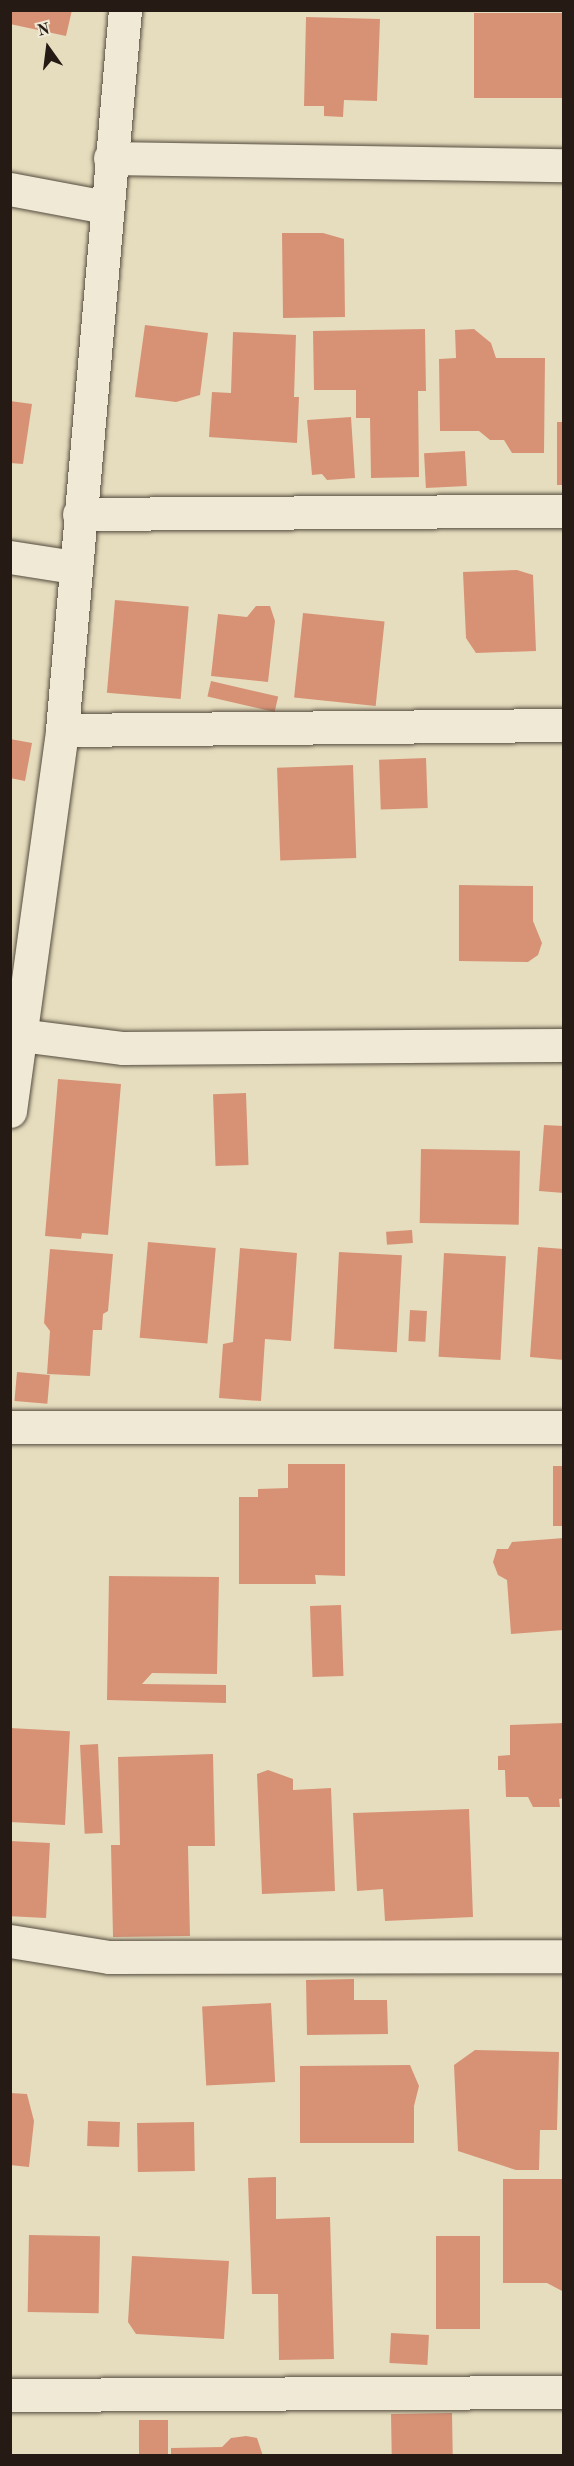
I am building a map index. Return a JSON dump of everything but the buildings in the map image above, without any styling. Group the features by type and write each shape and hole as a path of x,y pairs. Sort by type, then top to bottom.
{"street":[{"path":"10,1111 62,730 105,207 125,10"},
{"path":"110,158 564,165"},
{"path":"10,189 105,207"},
{"path":"79,514 564,510"},
{"path":"10,556 74,567"},
{"path":"62,730 564,725"},
{"path":"20,1035 123,1048 564,1045"},
{"path":"10,1426 564,1427"},
{"path":"10,1941 109,1957 564,1956"},
{"path":"10,2395 564,2392"}]}
